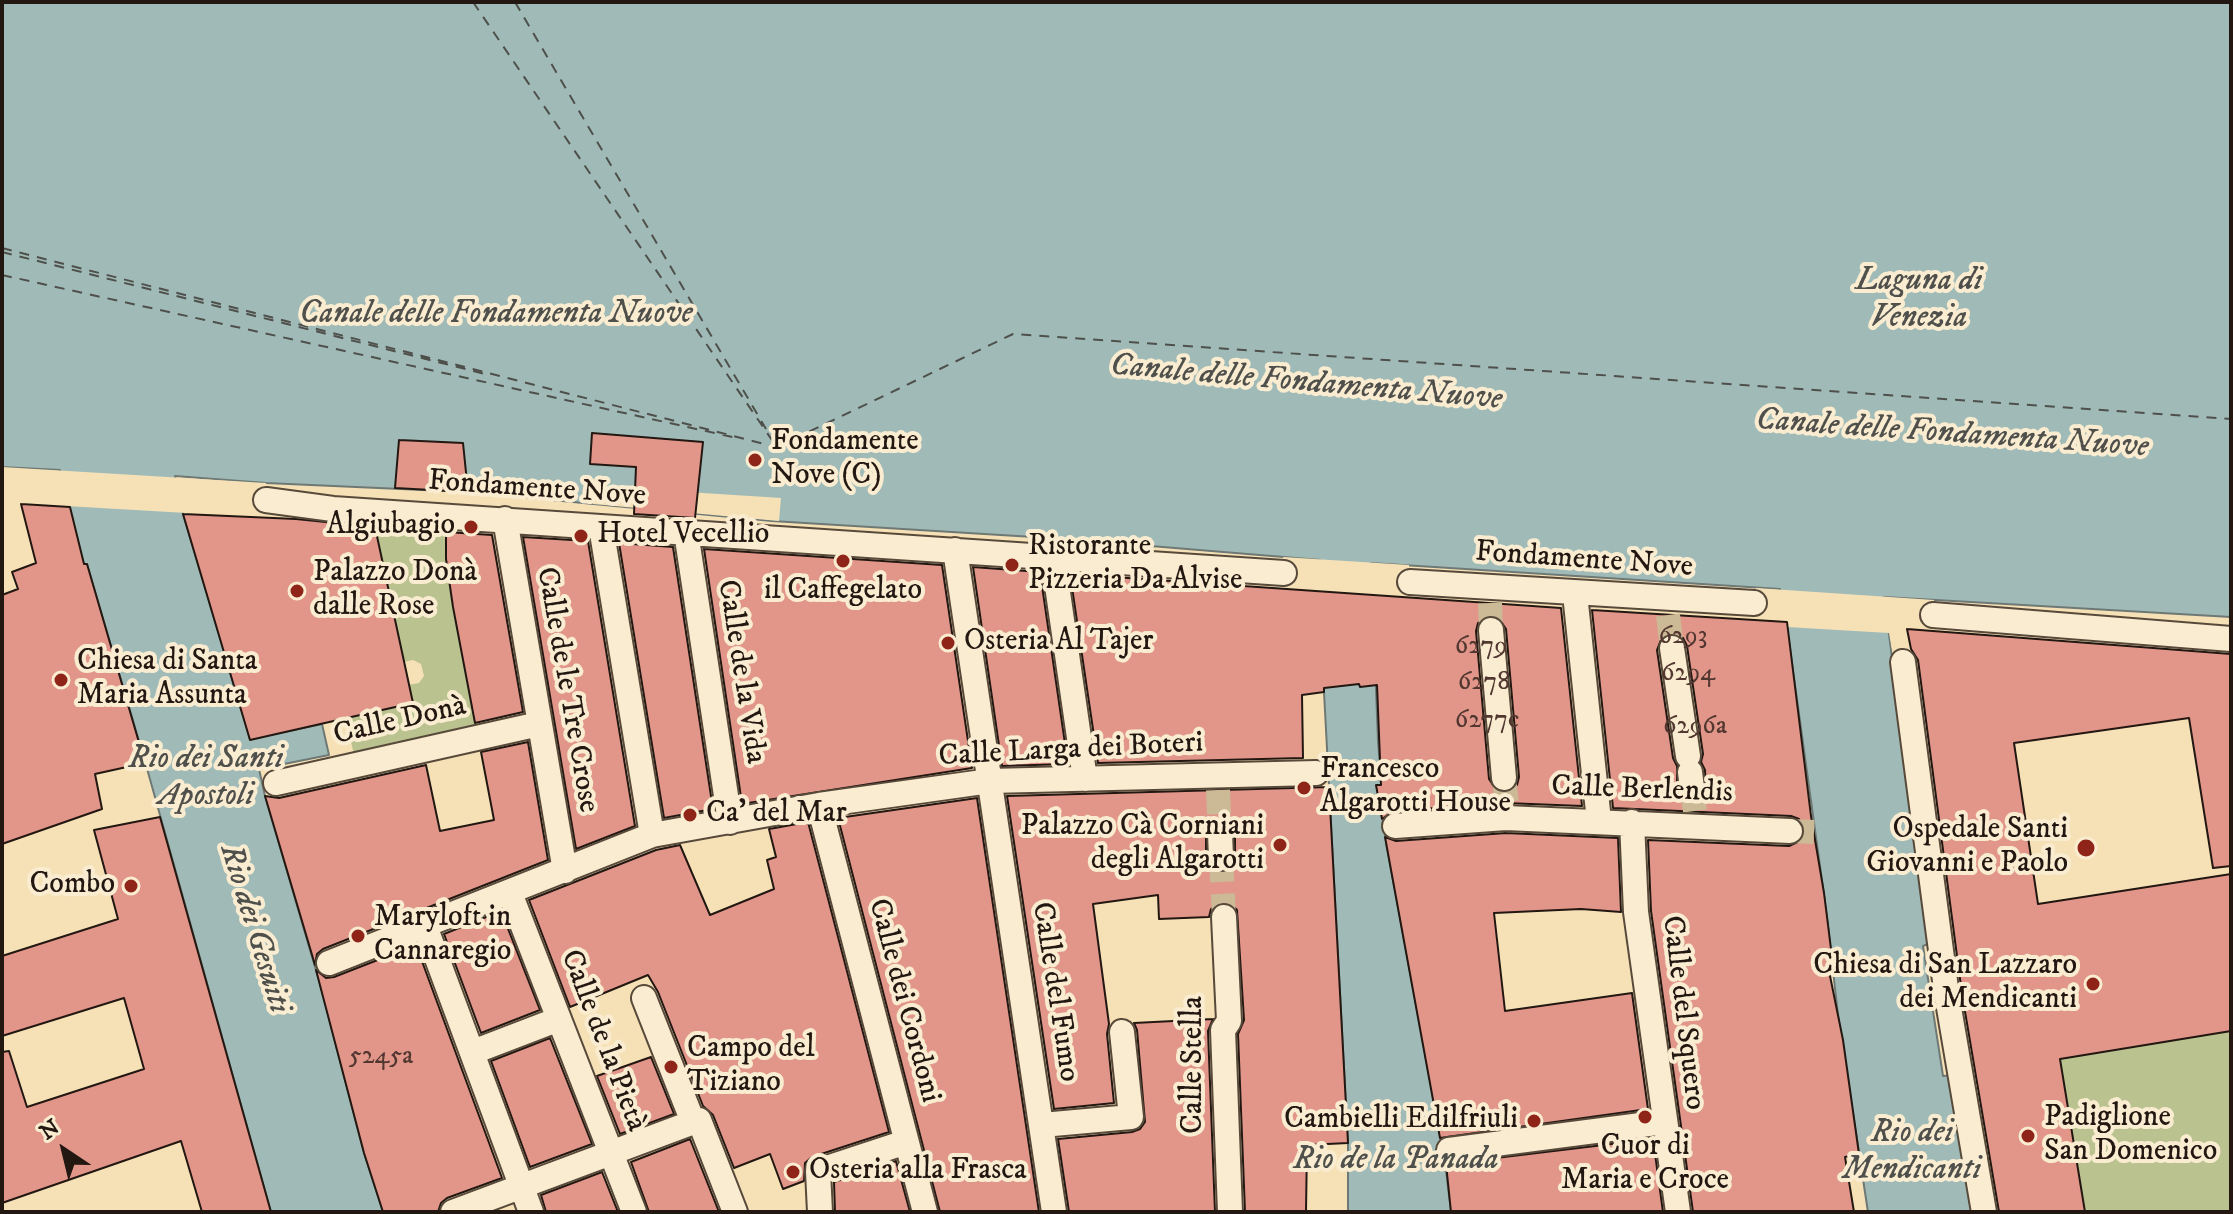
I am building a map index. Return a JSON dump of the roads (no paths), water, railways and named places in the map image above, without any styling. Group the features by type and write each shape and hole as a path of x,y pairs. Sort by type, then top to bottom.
{"street":[{"name":"Fondamente Nove","path":"266,500 333,509 1284,573"},
{"name":"Calle de le Tre Crose","path":"505,519 565,871"},
{"path":"601,527 652,835"},
{"name":"Calle de la Vida","path":"686,532 730,822"},
{"name":"Calle del Fumo","path":"955,550 1054,1212"},
{"path":"1053,558 1085,779"},
{"name":"Fondamente Nove","path":"1410,582 1490,595 1575,594 1668,607 1754,603"},
{"path":"1575,594 1599,821"},
{"path":"1933,615 2231,639"},
{"path":"1491,630 1504,778"},
{"path":"1672,648 1692,790"},
{"path":"1903,662 1947,996 1984,1212"},
{"name":"Calle Donà","path":"276,783 539,724"},
{"name":"Calle Larga dei Boteri","path":"329,963 652,835 819,805 990,781 1085,779 1217,783 1316,773"},
{"name":"Calle Berlendis","path":"1395,826 1507,811 1632,822 1692,790 1790,831"},
{"name":"Calle dei Cordoni","path":"819,805 925,1212"},
{"name":"Calle del Squero","path":"1632,822 1636,912 1678,1212"},
{"name":"Calle de la Pietà","path":"510,893 634,1212"},
{"name":"Calle Stella","path":"1224,917 1229,1021 1223,1030 1230,1212"},
{"path":"425,926 531,1212"},
{"path":"644,998 693,1122"},
{"path":"473,1052 559,1019"},
{"path":"1042,1125 1131,1117 1122,1032"},
{"path":"453,1212 699,1120 735,1212"},
{"path":"1449,1150 1664,1122"},
{"path":"820,1212 818,1171 906,1142"}],"water":[{"name":"Laguna di Venezia","path":"2,2 2231,2 2231,617 1884,597 1930,943 1923,946 1943,1076 1954,1075 1974,1212 1868,1212 1780,589 1371,563 1378,741 1386,842 1445,1162 1451,1212 1348,1212 1348,1143 1320,560 1066,539 772,521 468,492 175,476 183,514 250,739 322,724 329,755 259,769 383,1212 271,1212 146,765 87,564 84,565 60,470 2,467"}],"tunnel":[{"path":"1490,603 1491,630"},
{"path":"1668,615 1672,648"},
{"path":"1504,778 1507,804"},
{"path":"1692,788 1695,811"},
{"path":"1218,790 1220,833"},
{"path":"1790,831 1814,832"},
{"path":"1221,858 1224,917"}],"place":[{"name":"Fondamente Nove (C)","path":"755,460"},
{"name":"Algiubagio","path":"471,527"},
{"name":"Hotel Vecellio","path":"581,536"},
{"name":"il Caffegelato","path":"843,561"},
{"name":"Ristorante Pizzeria Da Alvise","path":"1012,565"},
{"name":"Palazzo Donà dalle Rose","path":"297,591"},
{"name":"Osteria Al Tajer","path":"948,643"},
{"name":"Chiesa di Santa Maria Assunta","path":"61,680"},
{"name":"Francesco Algarotti House","path":"1304,788"},
{"name":"Ca' del Mar","path":"690,815"},
{"name":"Palazzo Cà Corniani degli Algarotti","path":"1280,845"},
{"name":"Ospedale Santi Giovanni e Paolo","path":"2086,848"},
{"name":"Combo","path":"131,886"},
{"name":"Maryloft in Cannaregio","path":"358,936"},
{"name":"Chiesa di San Lazzaro dei Mendicanti","path":"2093,984"},
{"name":"Campo del Tiziano","path":"671,1067"},
{"name":"Cuor di Maria e Croce","path":"1645,1117"},
{"name":"Cambielli Edilfriuli","path":"1534,1121"},
{"name":"Padiglione San Domenico","path":"2028,1136"},
{"name":"Osteria alla Frasca","path":"793,1172"}],"water label":[{"name":"Canale delle Fondamenta Nuove","path":"496,315"},
{"name":"Canale delle Fondamenta Nuove","path":"1306,384"},
{"name":"Canale delle Fondamenta Nuove","path":"1952,435"},
{"name":"Rio dei Santi Apostoli","path":"206,778"},
{"name":"Rio dei Gesuiti","path":"253,929"},
{"name":"Rio dei Mendicanti","path":"1912,1152"},
{"name":"Rio de la Panada","path":"1396,1161"}]}
